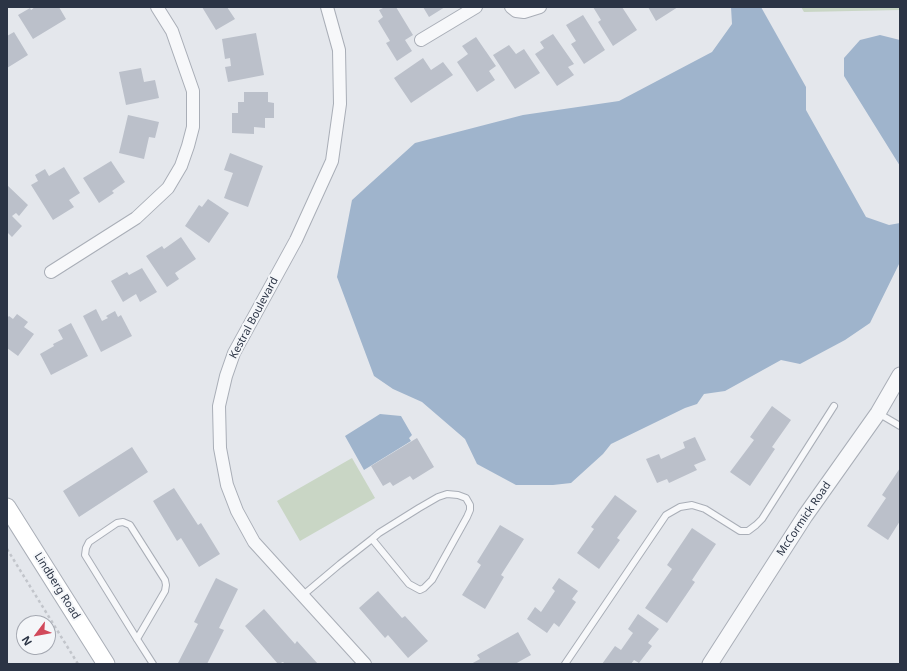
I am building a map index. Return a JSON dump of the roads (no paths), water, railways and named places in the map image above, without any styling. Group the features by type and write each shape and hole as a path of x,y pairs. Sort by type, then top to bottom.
{"main road":[{"name":"Lindberg Road","path":"7,507 106,664"}],"street":[{"path":"51,272 136,218 168,188 181,166 193,127 193,91 172,31 157,7"},
{"name":"Kestral Boulevard","path":"327,7 339,50 340,104 332,161 296,240 234,353 226,376 220,406 220,448 227,485 254,542 365,664"},
{"path":"421,40 476,7"},
{"path":"511,7 524,12 540,7"},
{"name":"McCormick Road","path":"710,664 805,516 878,413 900,375"}],"lane":[{"path":"565,664 666,515 680,507 692,505 705,509 740,531 752,528 762,519 834,406"},
{"path":"878,413 900,426"},
{"path":"302,596 372,539 419,508 447,494 458,495 466,498 470,505 470,510 467,517 432,580 420,590 417,590 409,584 372,539"},
{"path":"137,639 165,591 166,586 165,580 130,525 123,522 117,523 89,542 85,555 137,639 153,664"}],"water":[{"path":"731,7 761,7 806,87 806,110 866,217 889,225 900,223 900,262 870,323 845,340 800,364 781,360 725,391 704,394 697,404 685,408 611,444 603,454 571,483 553,485 516,485 477,464 465,439 422,402 393,389 374,376 337,277 352,200 415,143 523,115 619,101 712,52 732,24"},
{"path":"880,35 900,40 900,166 844,76 844,58 860,40"},
{"path":"380,414 401,416 412,435 409,438 411,441 364,470 345,436"}]}
